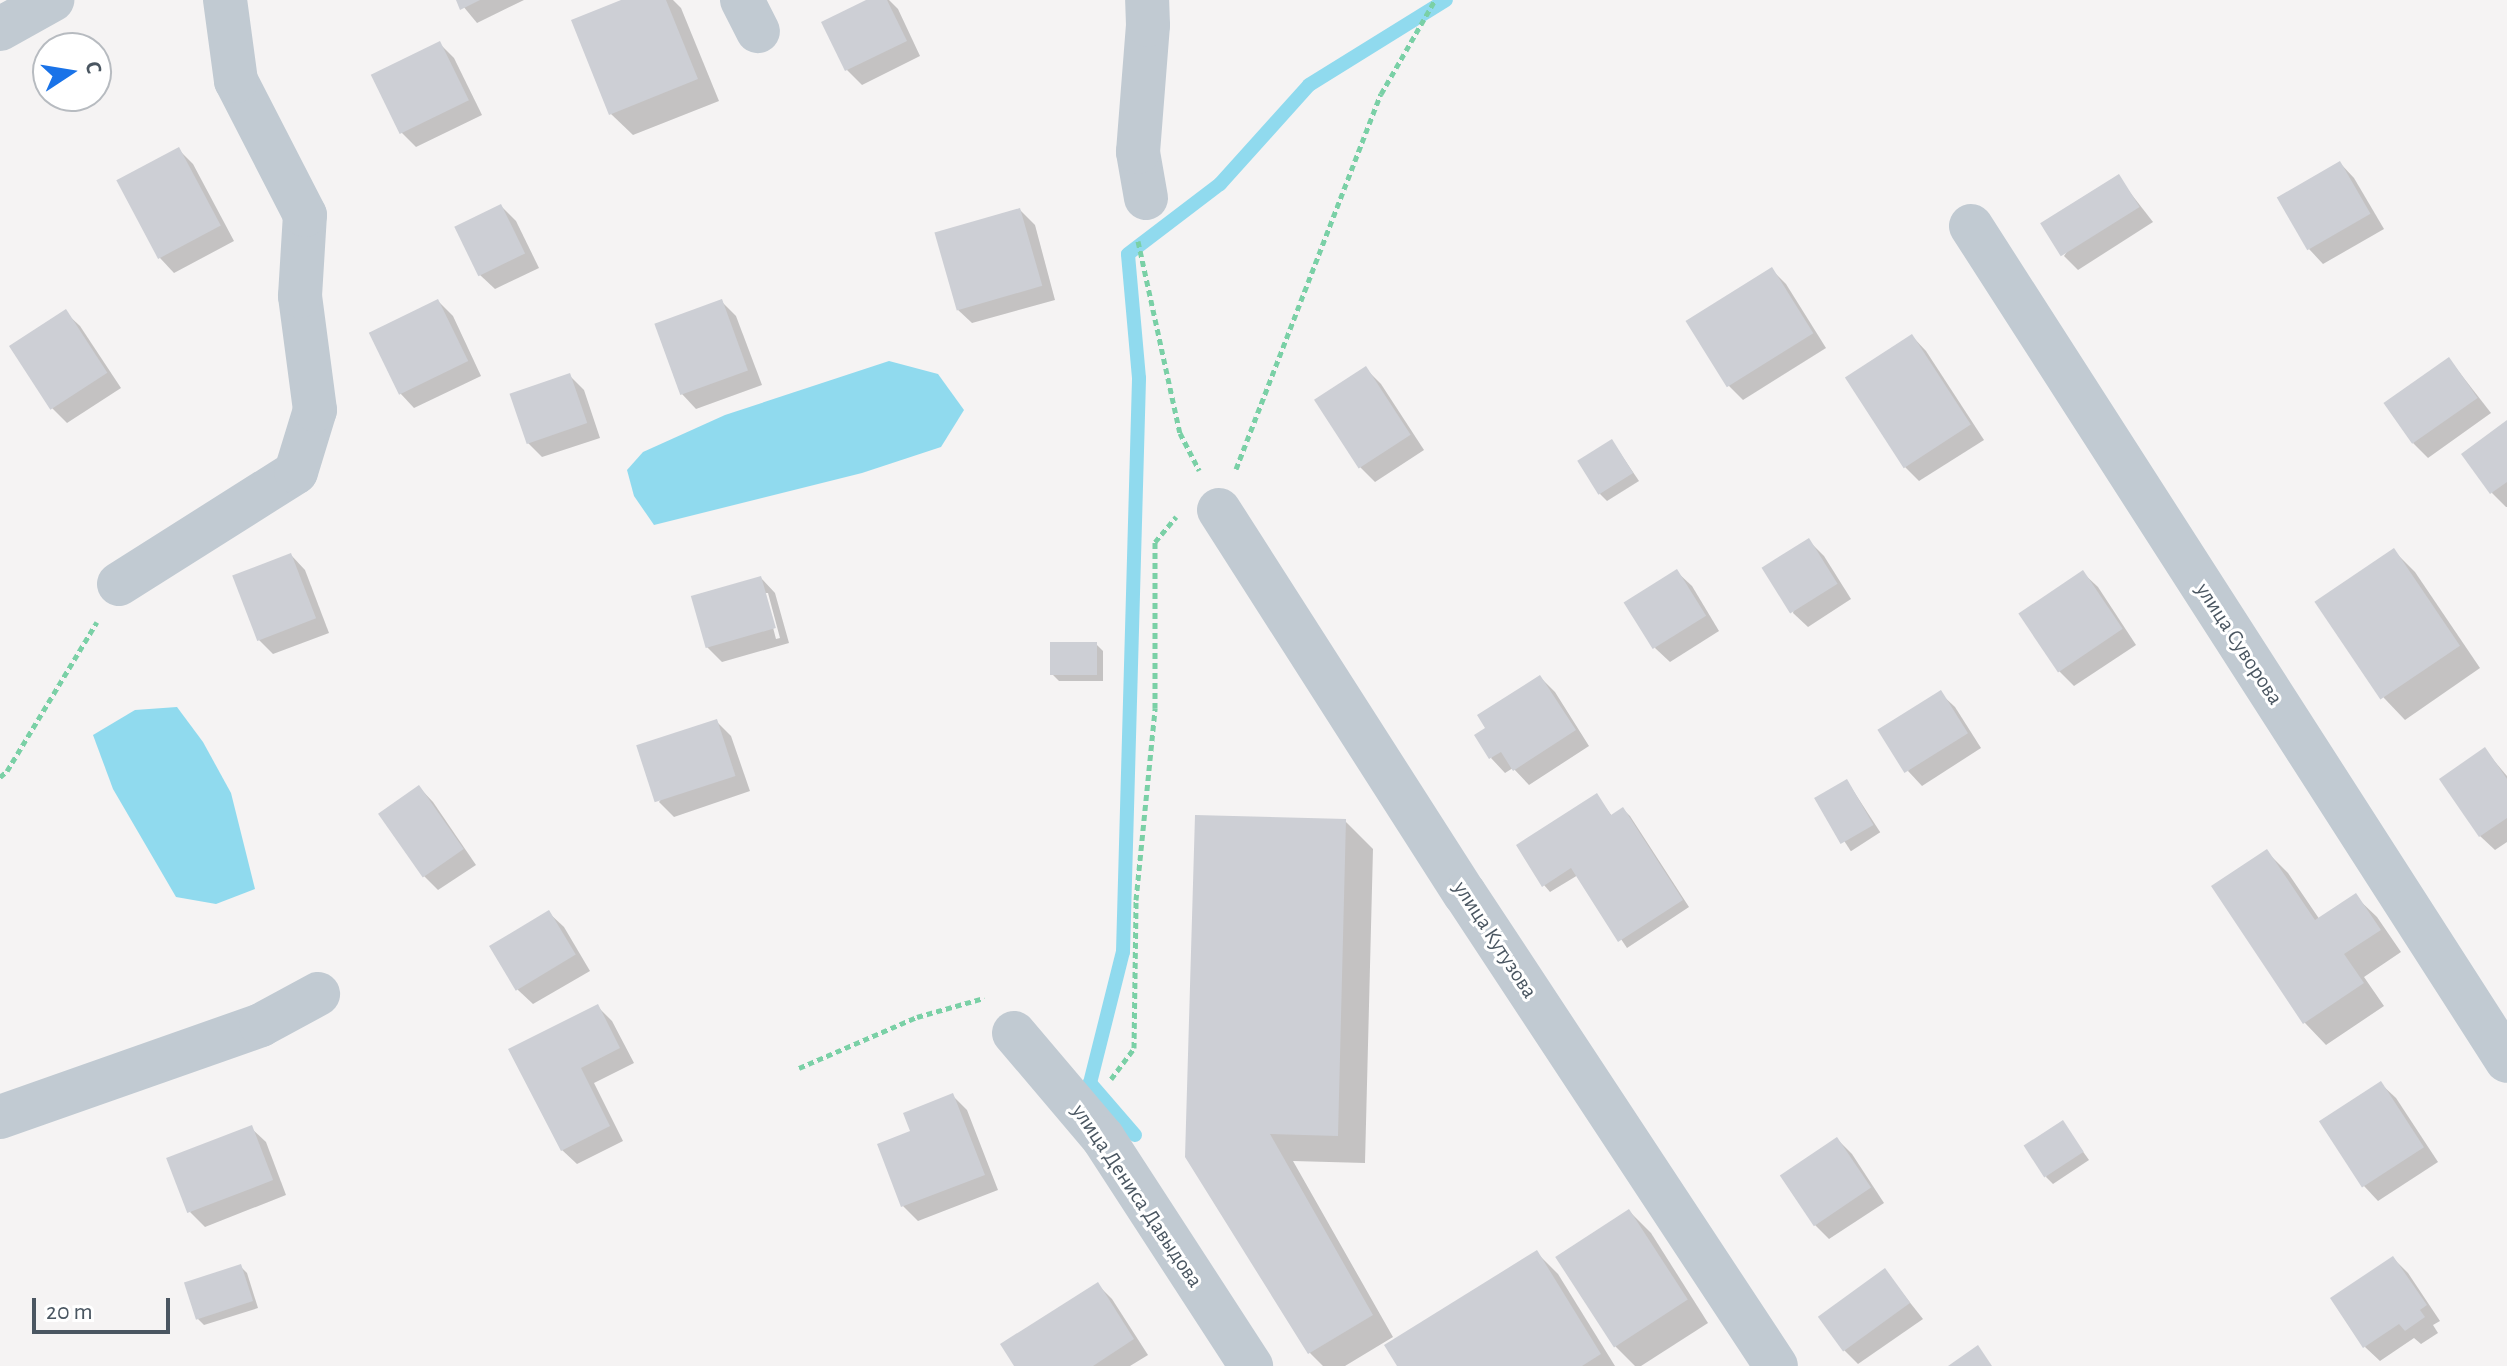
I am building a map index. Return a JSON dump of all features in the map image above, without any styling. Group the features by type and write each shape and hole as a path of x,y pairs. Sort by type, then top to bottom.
{"street":[{"path":"0,29 52,0"},
{"path":"119,584 296,472 315,410 300,296 305,215 236,81 225,0"},
{"path":"1146,198 1138,152 1148,25 1147,0"},
{"name":"улица Суворова","path":"1971,226 2507,1061"},
{"name":"улица Кутузова","path":"1219,510 1457,881 1776,1366"},
{"path":"0,1117 261,1025 318,994"},
{"name":"улица Дениса Давыдова","path":"1014,1033 1103,1138 1251,1366"}],"path":[{"path":"1219,510 1381,94 1435,0"},
{"path":"1144,262 1180,433 1219,510"},
{"path":"1082,1112 1100,1094 1134,1048 1136,900 1155,708 1155,542 1187,505 1219,510"},
{"path":"0,777 7,771 119,584"},
{"path":"799,1068 917,1017 983,997 1014,1033"}],"water":[{"path":"889,361 938,374 964,410 941,447 862,473 654,525 634,496 627,470 643,452 725,415"},
{"path":"177,707 203,742 231,793 255,889 216,904 176,897 113,789 93,735 135,710"}],"building":[{"path":"456,0 480,0 460,10"},
{"path":"621,0 666,0 698,79 609,115 571,20"},
{"path":"866,0 887,0 907,41 845,71 821,22"},
{"path":"440,41 469,100 400,134 371,75"},
{"path":"179,147 221,226 158,259 116,180"},
{"path":"2340,161 2370,214 2307,250 2277,198"},
{"path":"2119,174 2140,207 2061,256 2040,223"},
{"path":"501,204 525,253 478,276 454,227"},
{"path":"1020,208 1042,286 957,310 934,233"},
{"path":"1772,267 1813,333 1727,387 1685,321"},
{"path":"438,299 468,361 399,395 369,333"},
{"path":"722,299 748,370 680,395 654,324"},
{"path":"66,309 107,373 50,410 9,346"},
{"path":"1912,334 1971,425 1904,468 1845,378"},
{"path":"2449,357 2478,398 2412,444 2383,403"},
{"path":"1366,366 1411,435 1359,469 1314,400"},
{"path":"570,373 587,423 527,444 509,394"},
{"path":"2507,420 2507,482 2490,494 2461,454"},
{"path":"1612,439 1633,473 1598,495 1577,461"},
{"path":"1809,538 1838,584 1790,613 1762,568"},
{"path":"2394,548 2460,646 2380,700 2314,602"},
{"path":"291,553 316,618 257,641 232,576"},
{"path":"1677,569 1706,616 1653,649 1624,602"},
{"path":"2083,570 2123,629 2058,672 2018,614"},
{"path":"761,576 776,628 706,648 691,596"},
{"path":"1050,642 1097,642 1097,675 1050,675"},
{"path":"1540,675 1576,730 1513,771 1501,752 1489,759 1474,735 1485,728 1477,715"},
{"path":"1941,690 1968,733 1904,773 1877,730"},
{"path":"717,719 736,776 655,802 636,745"},
{"path":"2485,747 2507,779 2507,818 2479,837 2439,779"},
{"path":"1847,779 1874,825 1841,844 1814,798"},
{"path":"419,785 464,849 423,878 378,814"},
{"path":"1597,793 1611,815 1623,807 1683,900 1618,942 1571,868 1542,887 1516,845"},
{"path":"1195,815 1346,819 1338,1136 1270,1134 1373,1315 1308,1354 1185,1157"},
{"path":"2267,849 2315,920 2356,893 2381,930 2344,954 2364,983 2303,1024 2211,886"},
{"path":"549,910 576,955 516,991 489,946"},
{"path":"598,1004 620,1048 581,1068 610,1126 561,1151 508,1049"},
{"path":"2381,1081 2424,1147 2362,1188 2319,1121"},
{"path":"953,1093 985,1175 901,1207 877,1144 910,1131 903,1113"},
{"path":"2063,1120 2084,1152 2044,1177 2024,1146"},
{"path":"252,1125 273,1180 187,1213 166,1158"},
{"path":"1837,1137 1871,1188 1814,1226 1780,1176"},
{"path":"1629,1209 1688,1300 1614,1348 1555,1257"},
{"path":"1537,1250 1601,1354 1582,1366 1397,1366 1384,1345"},
{"path":"2393,1256 2427,1305 2420,1310 2425,1317 2405,1331 2399,1324 2363,1348 2330,1298"},
{"path":"241,1264 253,1301 196,1320 184,1283"},
{"path":"1885,1268 1910,1303 1843,1352 1818,1317"},
{"path":"1098,1282 1134,1339 1093,1366 1014,1366 1000,1344"},
{"path":"1978,1345 1992,1366 1948,1366"}],"waterway":[{"path":"1135,1135 1090,1083 1123,952 1139,378 1128,254 1220,184 1309,85 1446,0"}]}
